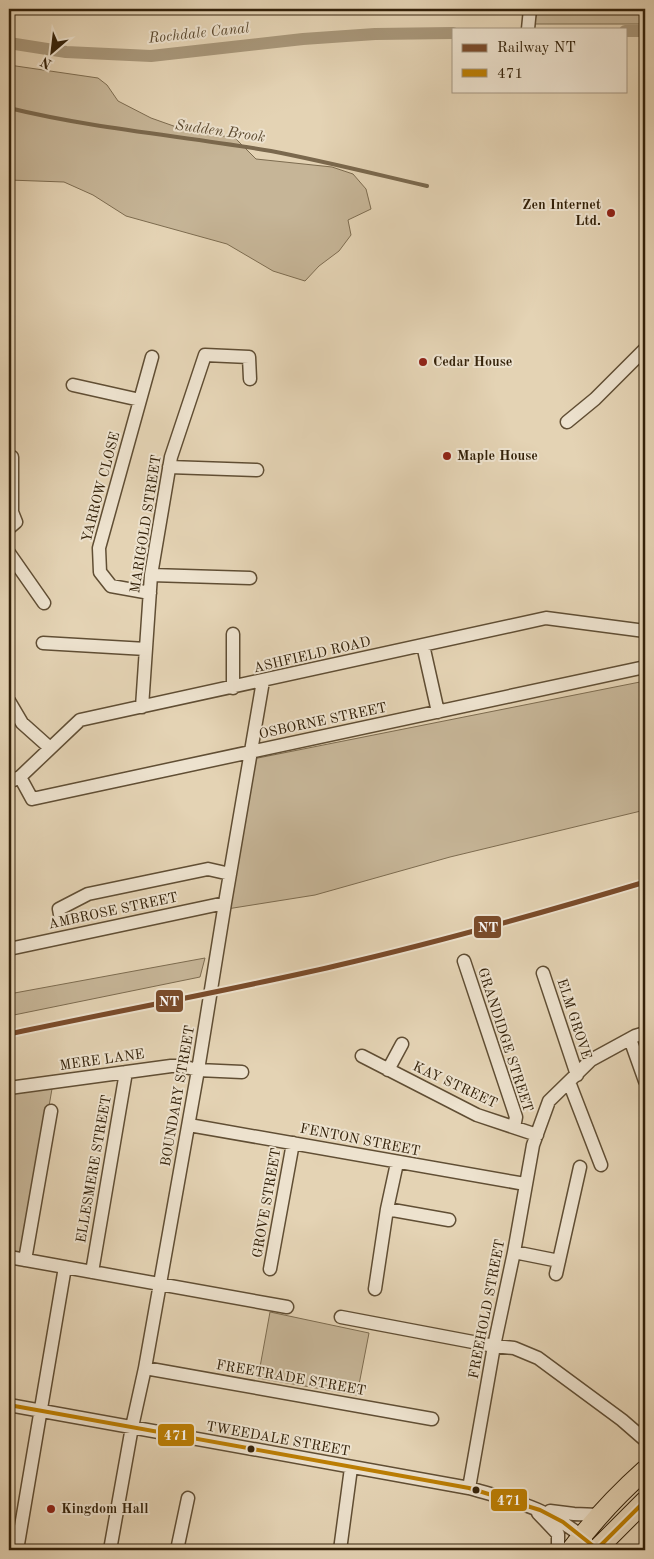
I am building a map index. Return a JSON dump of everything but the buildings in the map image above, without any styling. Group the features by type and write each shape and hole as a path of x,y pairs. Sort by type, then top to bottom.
{"highway":[{"path":"576,1543 623,1489 645,1470"},
{"path":"596,1550 645,1501"}],"street":[{"path":"528,28 530,9"},
{"path":"567,422 595,399 645,349"},
{"name":"MARIGOLD STREET","path":"142,707 152,575 169,467 205,355 250,358 250,379"},
{"name":"YARROW CLOSE","path":"150,593 111,586 100,572 99,548 152,357"},
{"path":"73,385 140,400"},
{"path":"9,528 16,522 12,512 12,457"},
{"path":"169,467 257,470"},
{"path":"9,553 44,603"},
{"path":"152,575 250,578"},
{"name":"ASHFIELD ROAD","path":"15,780 80,720 546,618 645,631"},
{"path":"233,634 233,688"},
{"path":"44,643 146,648"},
{"path":"423,645 438,712"},
{"name":"OSBORNE STREET","path":"15,780 32,799 645,667"},
{"name":"BOUNDARY STREET","path":"110,1550 132,1427 146,1368 189,1125 263,681"},
{"path":"9,701 22,723 50,748"},
{"path":"61,920 59,910 88,894 208,870 230,874"},
{"name":"AMBROSE STREET","path":"9,949 225,903"},
{"name":"GRANDIDGE STREET","path":"464,961 516,1117 514,1127"},
{"name":"ELM GROVE","path":"543,973 573,1078 602,1165"},
{"name":"FREEHOLD STREET","path":"469,1488 494,1346 514,1252 525,1184 537,1135 549,1102 591,1060 630,1039 645,1034"},
{"path":"630,1039 645,1080"},
{"path":"388,1070 402,1044"},
{"name":"KAY STREET","path":"362,1056 477,1115 537,1135"},
{"name":"MERE LANE","path":"9,1088 171,1066 198,1070 242,1072"},
{"name":"ELLESMERE STREET","path":"92,1272 126,1072"},
{"path":"25,1260 51,1111"},
{"name":"FENTON STREET","path":"189,1125 525,1184"},
{"name":"GROVE STREET","path":"270,1269 293,1143"},
{"path":"375,1289 387,1209 397,1163"},
{"path":"556,1274 580,1167"},
{"path":"387,1209 449,1220"},
{"path":"514,1252 559,1261"},
{"path":"9,1257 287,1307"},
{"path":"17,1550 66,1267"},
{"path":"341,1317 494,1346 514,1348 538,1358 622,1420 645,1440"},
{"name":"FREETRADE STREET","path":"146,1368 432,1419"},
{"name":"TWEEDALE STREET","path":"9,1405 469,1488 554,1516 576,1543 596,1550"},
{"path":"340,1550 351,1468"},
{"path":"177,1550 188,1498"},
{"path":"534,1508 558,1534 558,1550"},
{"name":"TWEEDALE STREET","path":"534,1508 574,1514 599,1515"}],"shaded area":[{"path":"538,9 645,9 645,24 534,24"},
{"path":"9,65 98,78 107,85 118,101 151,118 182,129 235,138 256,159 332,167 353,174 366,189 371,209 348,220 351,235 339,251 319,266 305,281 273,271 227,244 126,216 93,195 64,182 9,180"},
{"path":"645,681 645,810 450,857 315,895 227,909 253,759"},
{"path":"205,958 200,977 9,1016 9,994"},
{"path":"53,1083 23,1257 9,1255 9,1090"},
{"path":"270,1312 369,1333 357,1395 258,1378"}],"waterway":[{"name":"Rochdale Canal","path":"626,31 645,31"},
{"name":"Rochdale Canal","path":"9,43 66,52 151,56 303,39 375,34 452,33"},
{"name":"Sudden Brook","path":"9,108 107,127 271,151 427,186"}],"railway":[{"path":"9,1033 52,1025"}],"rail line":[{"name":"NT","path":"9,1034 254,984 374,957 490,927 645,882"}],"transit line":[{"name":"471","path":"9,1405 469,1488 540,1510 563,1522 597,1549 645,1501"}],"place":[{"name":"Zen Internet Ltd.","path":"611,213"},
{"name":"Cedar House","path":"423,362"},
{"name":"Maple House","path":"447,456"},
{"name":"Kingdom Hall","path":"51,1509"}]}
